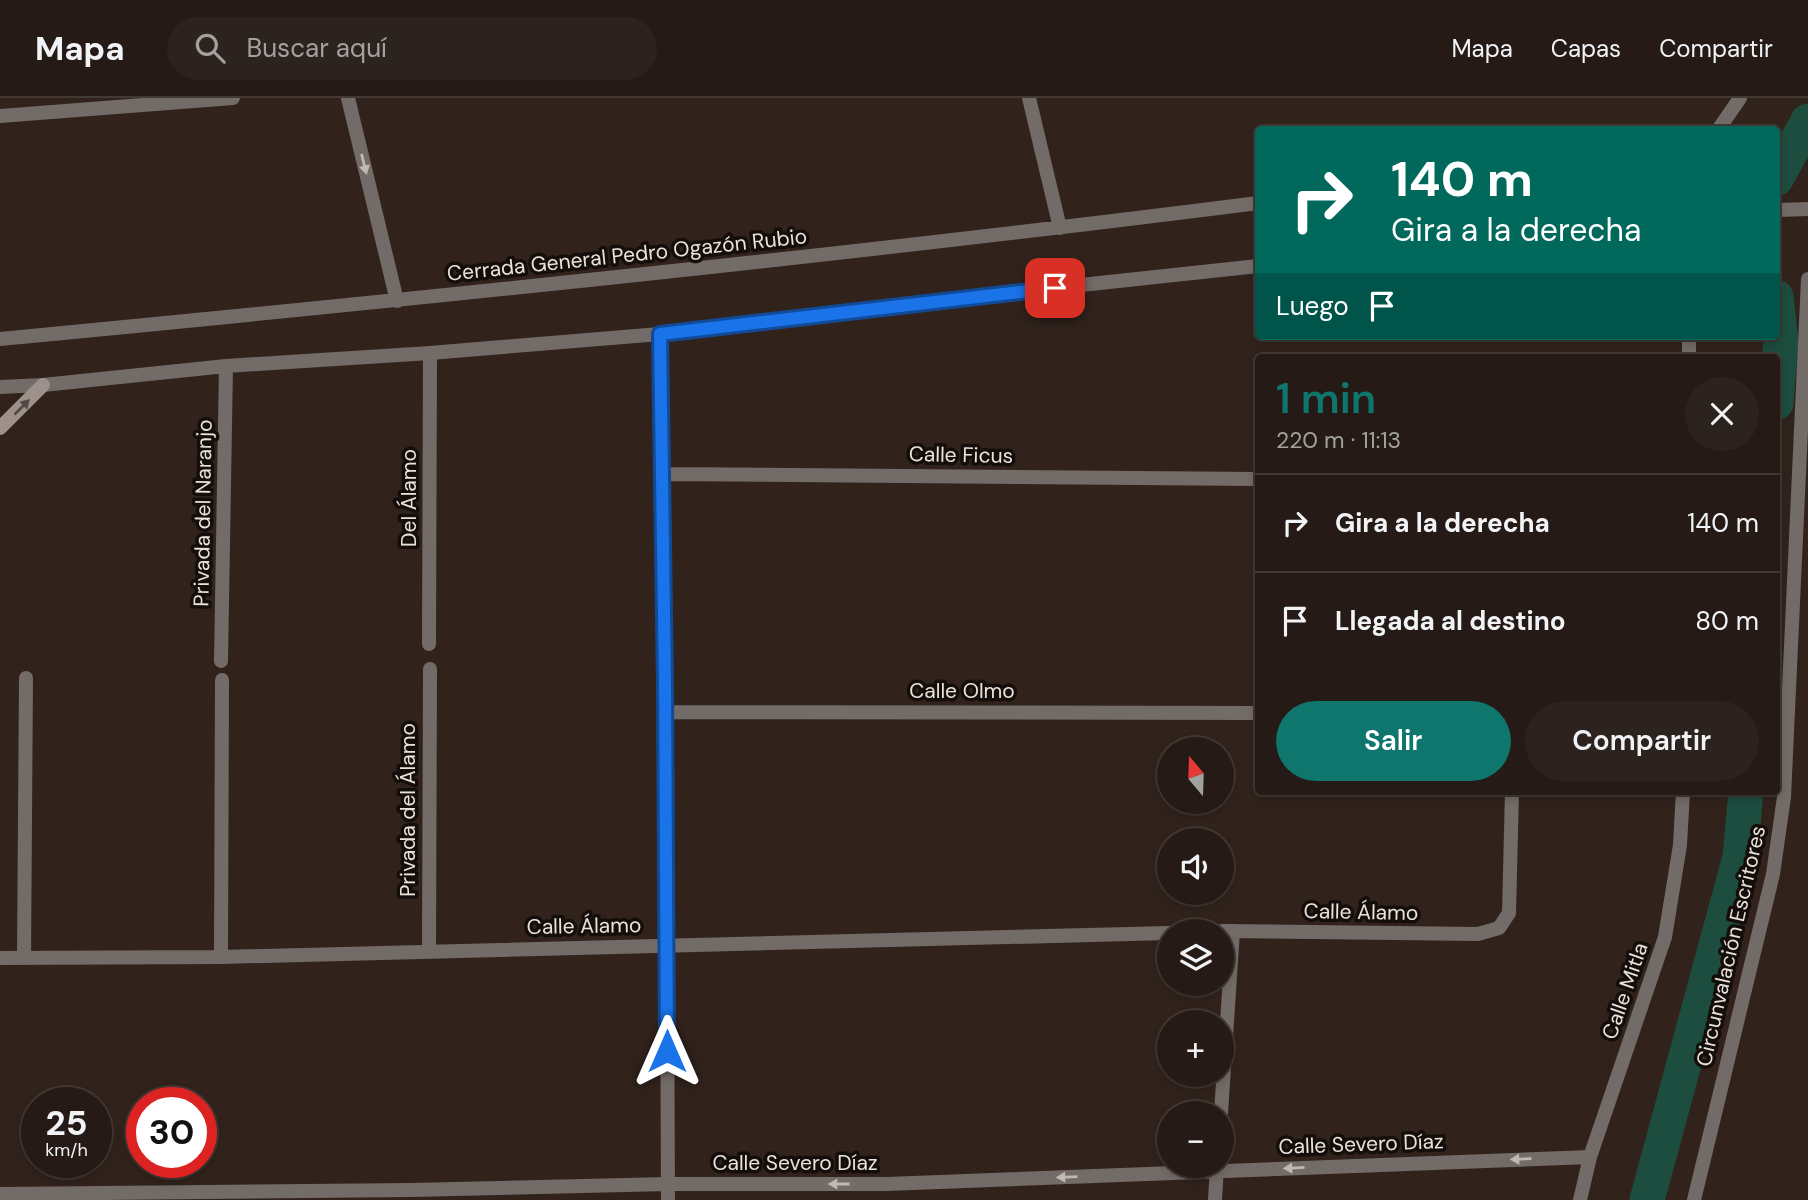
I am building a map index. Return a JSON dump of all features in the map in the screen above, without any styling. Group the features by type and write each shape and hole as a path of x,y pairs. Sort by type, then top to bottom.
{"street":[{"path":"0,116 233,98"},
{"path":"348,98 397,301"},
{"path":"1030,98 1060,228"},
{"path":"1721,126 1740,98"},
{"name":"Cerrada General Pedro Ogazón Rubio","path":"0,339 667,273 1255,203"},
{"path":"1780,210 1808,209"},
{"path":"0,387 226,366 660,334 1255,266"},
{"name":"Circunvalación Escritores","path":"1694,1200 1773,874 1784,797 1808,279"},
{"path":"660,334 666,712 668,1200"},
{"name":"Del Álamo","path":"429,644 430,353"},
{"name":"Privada del Naranjo","path":"221,661 226,366"},
{"path":"0,428 43,385"},
{"name":"Calle Ficus","path":"663,474 1255,479"},
{"name":"Privada del Álamo","path":"429,951 430,669"},
{"path":"24,958 26,678"},
{"path":"221,957 222,680"},
{"name":"Calle Olmo","path":"666,712 1255,713"},
{"name":"Calle Álamo","path":"1234,931 1478,934 1499,928 1509,913 1513,795"},
{"name":"Calle Mitla","path":"1580,1200 1590,1157 1665,937 1680,845 1683,795"},
{"name":"Calle Álamo","path":"0,958 221,957 1157,933"},
{"path":"1221,1101 1225,996"},
{"name":"Calle Severo Díaz","path":"1234,1168 1590,1157"},
{"name":"Calle Severo Díaz","path":"0,1194 411,1195 668,1184 887,1184 1157,1172"},
{"path":"1215,1200 1216,1178"}],"waterway":[{"path":"1780,172 1808,121"},
{"path":"1780,332 1780,354"},
{"path":"1647,1200 1740,857 1746,795"}],"route":[{"path":"667,1051 660,334 1055,288"}]}
